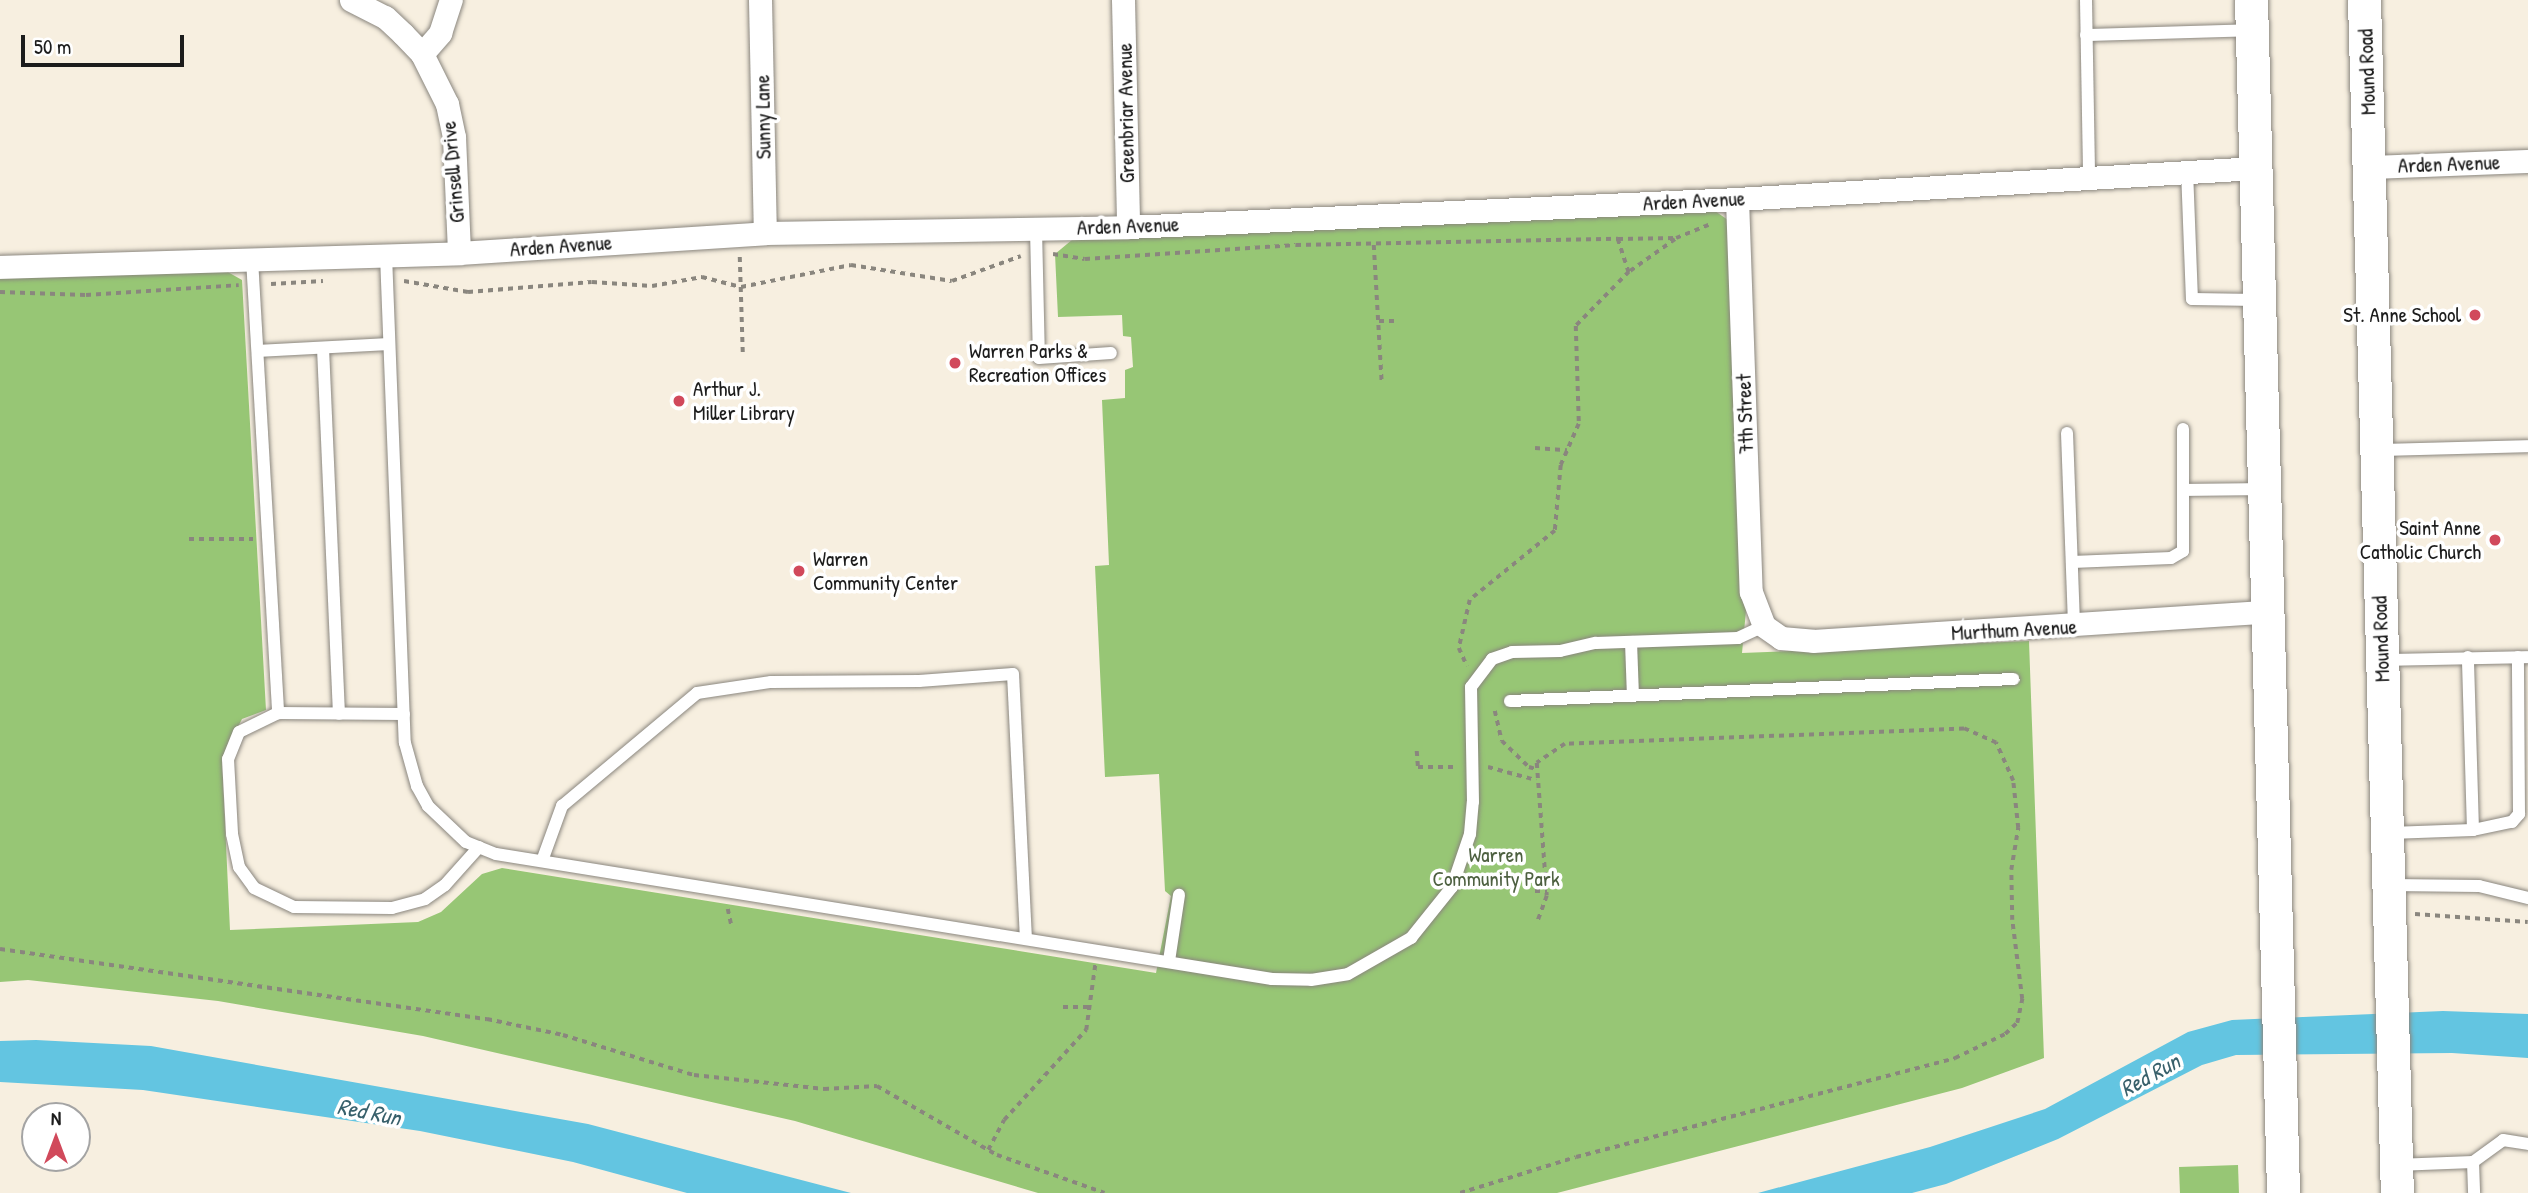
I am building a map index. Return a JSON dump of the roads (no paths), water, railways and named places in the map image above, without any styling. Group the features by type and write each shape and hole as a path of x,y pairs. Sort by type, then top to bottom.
{"main road":[{"name":"Mound Road","path":"2364,0 2396,1179"},
{"path":"2252,15 2283,1193"}],"street":[{"name":"Grinsell Drive","path":"351,0 379,5 422,54 447,104 454,137 459,253"},
{"path":"422,54 440,33 451,0"},
{"name":"Sunny Lane","path":"760,0 765,233"},
{"name":"Greenbriar Avenue","path":"1123,0 1128,227"},
{"name":"Arden Avenue","path":"2370,167 2528,161"},
{"name":"Arden Avenue","path":"0,267 459,253 765,233 1128,227 1737,199 2255,168"},
{"name":"7th Street","path":"1737,199 1751,592 1764,626"},
{"name":"Murthum Avenue","path":"1764,626 1781,638 1813,641 2267,612"}],"lane":[{"path":"2086,0 2090,177"},
{"path":"2086,35 2252,15"},
{"path":"2187,170 2192,299 2258,300"},
{"path":"1036,229 1039,358 1111,354"},
{"path":"386,255 404,714 410,767 428,806 466,842 479,847 542,861 1272,979 1311,981 1348,974 1411,938 1452,887 1470,834 1473,802 1469,712 1471,687 1478,674 1492,659 1512,652 1631,642 1738,638 1764,626"},
{"path":"252,259 278,713"},
{"path":"258,351 388,344"},
{"path":"323,348 339,714"},
{"path":"2072,562 2171,558 2183,551 2183,429"},
{"path":"2067,433 2074,626"},
{"path":"2376,450 2528,446"},
{"path":"2185,490 2263,489"},
{"path":"1631,642 1633,696"},
{"path":"2468,657 2473,830"},
{"path":"2381,660 2523,657 2519,814 2512,822 2473,830 2386,833"},
{"path":"542,861 562,806 696,693 771,682 919,681 1013,674 1026,939"},
{"path":"1510,701 2014,679"},
{"path":"404,714 278,713 239,732 228,759 232,834 239,867 254,888 294,906 392,908 425,899 445,885 479,847"},
{"path":"2388,899 2479,886 2528,898"},
{"path":"1169,961 1179,895"},
{"path":"2396,1179 2473,1162 2503,1139 2528,1144"},
{"path":"2473,1162 2474,1193"}],"water":[{"name":"Red Run","path":"2443,1011 2528,1014 2528,1058 2452,1053 2236,1055 2202,1065 2058,1139 1946,1184 1912,1193 1758,1193 1930,1147 2045,1109 2188,1032 2232,1020"},
{"name":"Red Run","path":"36,1040 151,1046 588,1124 851,1193 687,1193 573,1162 420,1131 143,1090 0,1082 0,1041"}],"place":[{"name":"St. Anne School","path":"2475,315"},
{"name":"Warren Parks & Recreation Offices","path":"955,363"},
{"name":"Arthur J. Miller Library","path":"679,401"},
{"name":"Saint Anne Catholic Church","path":"2495,540"},
{"name":"Warren Community Center","path":"799,571"}],"park label":[{"name":"Warren Community Park","path":"1496,867"}]}
